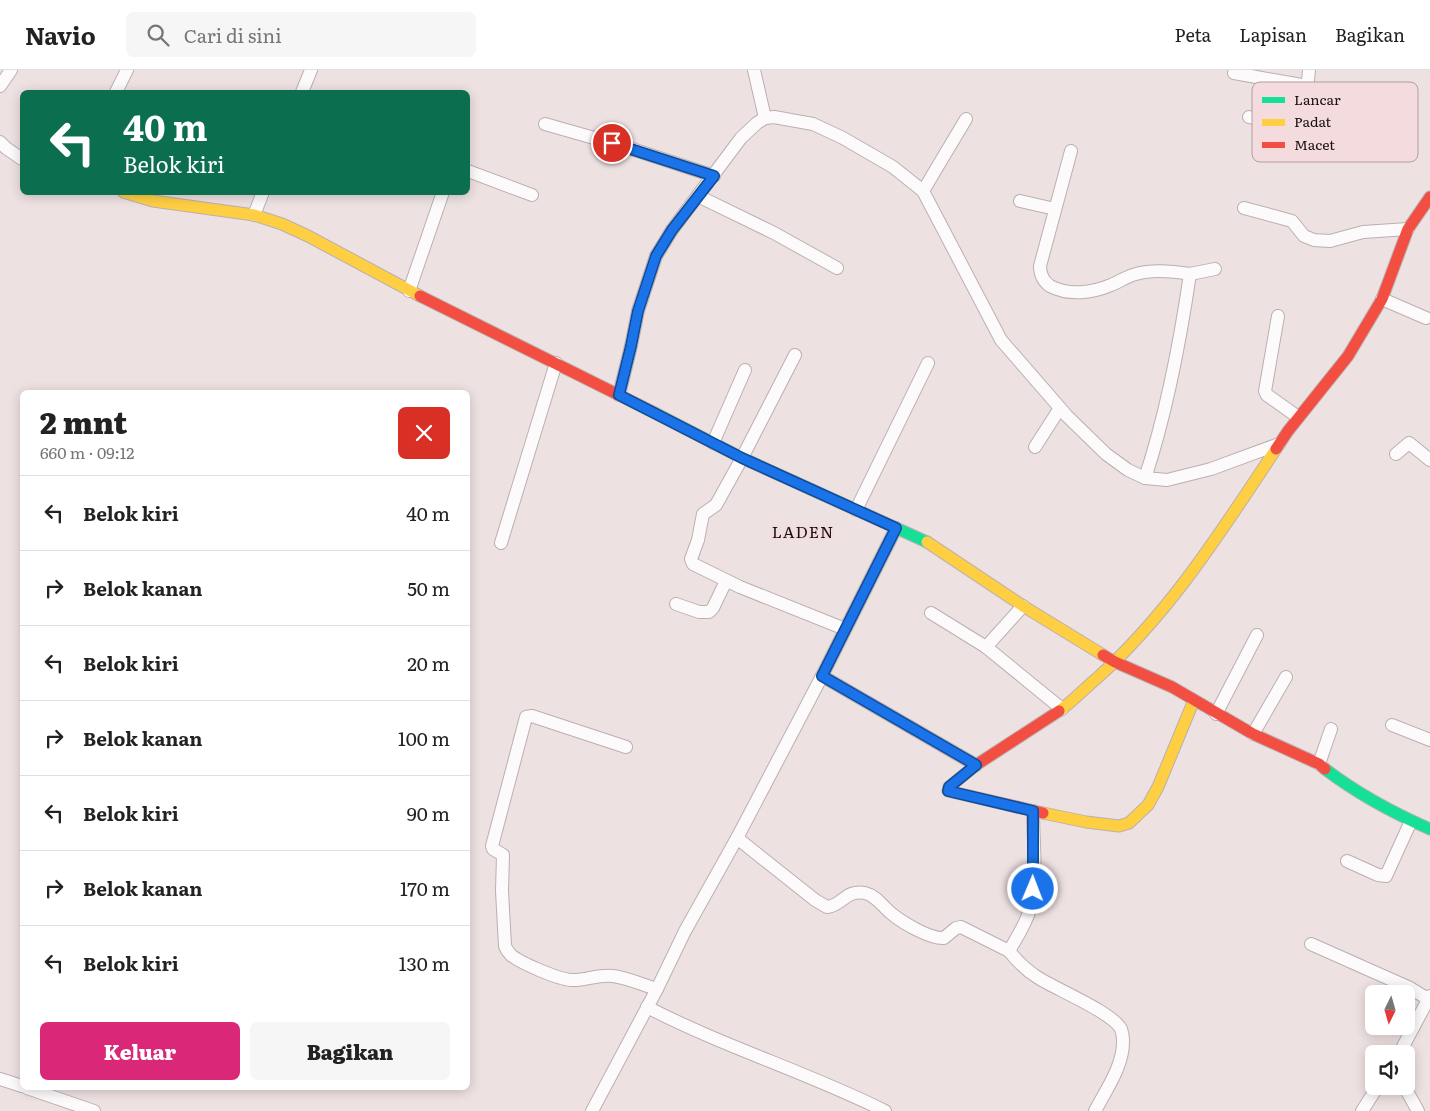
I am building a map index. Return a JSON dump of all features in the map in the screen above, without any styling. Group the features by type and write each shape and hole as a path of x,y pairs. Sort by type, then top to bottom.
{"street":[{"path":"0,86 12,70"},
{"path":"117,90 127,70"},
{"path":"303,90 311,70"},
{"path":"754,70 764,118"},
{"path":"1234,73 1285,82"},
{"path":"619,395 638,311 656,256 672,230 741,138 756,123 764,118 774,117 813,124 893,167 923,191 1001,340 1060,408 1106,454 1128,470 1145,478 1167,480 1211,469 1279,444"},
{"path":"923,191 966,120"},
{"path":"545,124 629,148 714,176"},
{"path":"2,148 20,158"},
{"path":"1071,151 1040,270 1046,283 1055,288 1090,292 1134,274 1153,271 1172,271 1190,274 1215,269"},
{"path":"470,172 532,195"},
{"path":"134,195 153,201 254,215 282,224 308,236 409,291 556,363 742,458 934,545 1023,606 1115,662 1172,687 1253,734 1319,764 1349,787 1411,821 1430,829"},
{"path":"254,215 262,195"},
{"path":"409,291 442,195"},
{"path":"698,196 774,233 837,268"},
{"path":"1194,700 1158,787 1148,805 1129,823 1119,826 1102,824 1033,811 948,791 949,787 976,765 1062,709 1115,662 1158,616 1193,572 1298,417 1320,393 1348,356 1382,299 1408,230 1430,197"},
{"path":"1020,201 1055,210"},
{"path":"1244,208 1292,221 1304,236 1314,240 1330,240 1363,232 1408,230"},
{"path":"1145,478 1168,393 1190,274"},
{"path":"1382,299 1426,318"},
{"path":"1278,316 1265,393 1298,417"},
{"path":"795,355 716,505 703,514 698,540 692,557 694,564 726,581 845,629"},
{"path":"501,543 556,363"},
{"path":"856,510 928,363"},
{"path":"713,443 745,370"},
{"path":"1034,447 1060,408"},
{"path":"1396,454 1409,443 1430,460"},
{"path":"592,1111 657,989 685,931 737,838 822,676 896,528"},
{"path":"676,604 699,612 709,612 714,608 726,581"},
{"path":"986,647 1023,606"},
{"path":"931,613 986,647 1062,709"},
{"path":"1216,714 1257,635"},
{"path":"822,676 976,765"},
{"path":"1253,734 1286,677"},
{"path":"626,747 532,716 526,717 492,846 493,849 503,855 502,891 506,951 512,956 551,975 564,979 574,980 615,976 657,989"},
{"path":"1392,725 1430,740"},
{"path":"1319,764 1331,730"},
{"path":"1010,951 1026,919 1032,898 1033,811"},
{"path":"1346,861 1378,876 1386,876 1411,821"},
{"path":"737,838 815,900 827,907 834,905 853,892 867,894 878,900 893,915 932,937 946,938 956,928 961,927 1010,951 1021,965 1036,977 1103,1013 1115,1022 1121,1029 1124,1040 1122,1055 1095,1111"},
{"path":"1311,944 1429,997 1404,1045"},
{"path":"647,1008 682,1025 798,1071 885,1111"},
{"path":"0,1079 20,1085"},
{"path":"33,1090 94,1111"},
{"path":"1362,1111 1372,1095"},
{"path":"1409,1095 1418,1111"}],"traffic: fast":[{"path":"655,413 742,458 927,542"},
{"path":"1325,769 1350,787 1376,802 1430,829"}],"traffic: slow":[{"path":"133,195 153,201 254,215 282,224 420,296"},
{"path":"1059,711 1096,679 1148,627 1194,570 1276,449"},
{"path":"927,542 1023,606 1103,655"},
{"path":"1043,813 1086,822 1119,826 1129,823 1148,805 1158,787 1194,700"}],"traffic: jam":[{"path":"1276,449 1288,431 1348,356 1382,299 1408,229 1430,197"},
{"path":"420,296 655,413"},
{"path":"1103,655 1172,687 1253,734 1319,764 1325,769"},
{"path":"1043,813 948,791 949,787 976,765 1059,711"}],"district":[{"name":"LADEN","path":"803,531"}],"route":[{"path":"612,143 714,176 672,230 656,256 638,311 619,395 742,458 896,528 822,676 976,765 949,787 948,791 1033,811 1033,889"}]}
